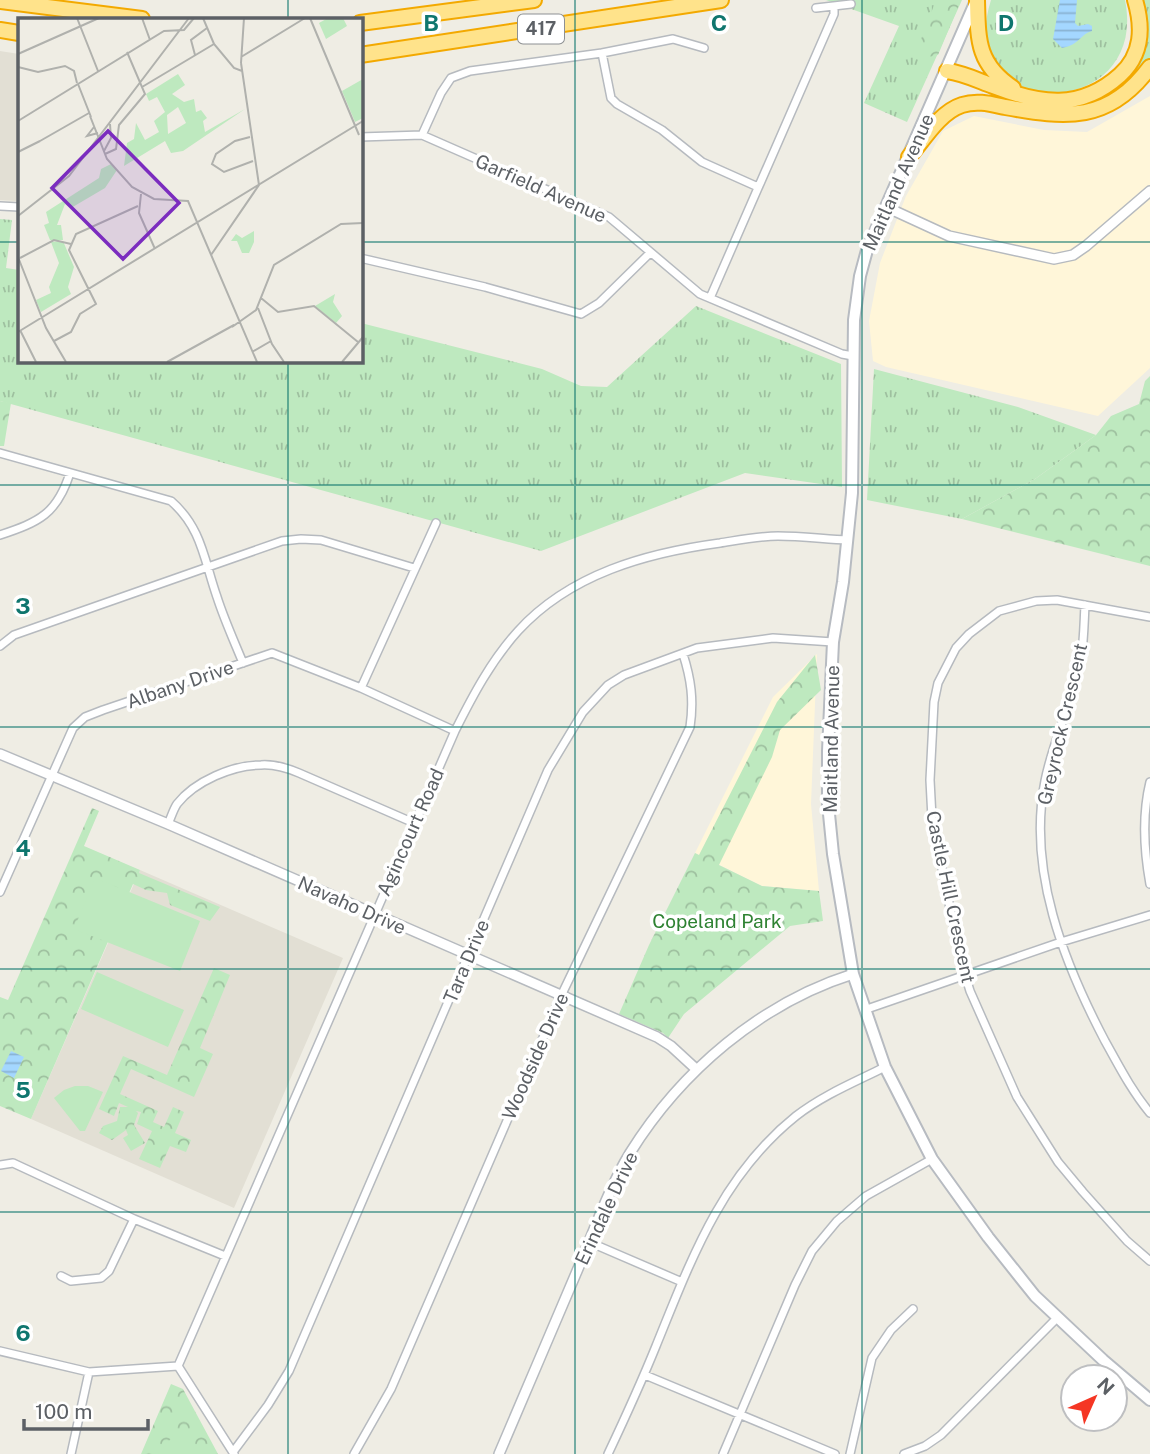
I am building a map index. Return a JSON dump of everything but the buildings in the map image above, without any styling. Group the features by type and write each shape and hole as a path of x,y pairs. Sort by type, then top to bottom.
{"highway":[{"name":"417","path":"362,23 534,0"},
{"name":"417","path":"362,55 722,0"},
{"path":"976,0 978,41 986,62 998,78 1026,97"},
{"path":"947,71 958,72 1026,97 1068,101 1094,93 1128,68 1139,45 1140,17 1135,0"},
{"path":"0,1 134,18"},
{"path":"0,30 18,33"},
{"path":"909,157 949,111 963,104 979,102 1035,112 1068,115 1083,113 1107,106 1130,90 1150,68"},
{"path":"947,71 955,81 1035,112"}],"main road":[{"name":"Maitland Avenue","path":"976,0 867,250 860,276 854,320 852,493 833,642 828,751 828,804 833,854 853,974 886,1067 932,1159 1011,1268 1057,1318 1150,1400"}],"street":[{"path":"816,8 851,4"},
{"path":"710,299 834,14 834,6"},
{"path":"422,135 441,93 451,78 470,71 602,54 673,39 704,48"},
{"path":"602,54 611,98 617,104 662,130 702,162 758,187"},
{"name":"Garfield Avenue","path":"362,137 422,135 609,217 685,284 710,299 842,355 853,356"},
{"path":"886,207 949,236 1054,259 1073,255 1086,246 1150,191"},
{"path":"0,206 18,207"},
{"path":"362,258 485,287 581,314 599,303 650,253"},
{"path":"0,453 171,500 185,513 195,529 217,599 243,663"},
{"path":"0,536 29,526 60,502 70,473"},
{"path":"360,688 436,523"},
{"name":"Agincourt Road","path":"178,1366 455,731 496,657 535,614 580,583 639,558 701,545 776,536 848,540"},
{"path":"0,646 14,635 282,541 321,540 414,568"},
{"name":"Castle Hill Crescent","path":"1150,617 1057,600 1036,601 999,611 969,634 956,648 938,683 934,702 930,780 933,818 965,976 1017,1097 1058,1162 1127,1241 1150,1261"},
{"name":"Greyrock Crescent","path":"1086,605 1082,657 1044,783 1040,821 1042,860 1061,942 1091,1015 1133,1092 1150,1113"},
{"name":"Tara Drive","path":"234,1453 289,1371 548,770 583,712 608,685 624,675 697,649 774,638 833,642"},
{"name":"Albany Drive","path":"0,892 73,728 85,718 272,653 360,688 455,731"},
{"name":"Woodside Drive","path":"354,1454 391,1389 561,996 690,727 692,688 683,654"},
{"name":"Navaho Drive","path":"0,754 168,824 657,1037 696,1069"},
{"path":"168,824 176,805 190,791 206,781 243,767 261,765 283,767 299,773 414,823"},
{"path":"1150,782 1145,802 1145,859 1150,884"},
{"path":"867,1009 1061,942 1150,915"},
{"name":"Erindale Drive","path":"499,1454 629,1154 659,1112 696,1069 768,1012 820,985 853,974"},
{"path":"608,1454 645,1375 710,1220 741,1170 796,1116 834,1091 886,1067"},
{"path":"723,1454 812,1251 836,1221 866,1196 932,1159"},
{"path":"0,1165 13,1163 134,1219 225,1256"},
{"path":"61,1276 71,1281 101,1278 109,1271 134,1219"},
{"path":"589,1242 682,1282"},
{"path":"850,1454 872,1359 891,1330 913,1309"},
{"path":"904,1454 941,1436 1021,1351 1057,1318"},
{"path":"0,1351 89,1372 178,1366 234,1453"},
{"path":"71,1454 89,1372"},
{"path":"645,1375 835,1454"}],"shaded area":[{"path":"0,51 18,54 18,188 16,201 0,200"},
{"path":"1150,96 1150,368 1098,416 886,367 873,361 869,321 880,263 906,196 943,131 974,116 1044,130 1087,132"},
{"path":"817,654 811,804 819,891 762,886 695,853 773,697"},
{"path":"140,870 343,958 234,1208 31,1119"}],"green space":[{"path":"826,0 962,0 907,122 864,103 899,26"},
{"path":"936,0 961,0 938,55 923,58 918,47"},
{"path":"991,0 1125,0 1125,40 1109,69 1083,87 1052,93 1022,87 999,70 986,41"},
{"path":"1139,0 1150,0 1150,60 1136,77 1112,97 1075,111 1020,104 1021,100 1059,104 1132,69"},
{"path":"0,219 12,220 6,268 18,270 18,362 362,362 362,323 542,369 581,386 607,387 696,306 841,364 842,487 745,473 541,551 0,401"},
{"path":"874,369 1018,407 1096,435 1035,479 962,519 867,500"},
{"path":"1150,376 1150,566 962,519 1035,479 1096,435 1111,416 1139,404 1145,381"},
{"path":"0,401 11,403 4,446 0,446"},
{"name":"Copeland Park","path":"815,655 821,690 780,730 772,757 719,865 762,886 819,891 823,921 790,926 684,1014 668,1038 663,1033 619,1014 649,945 695,853 699,855 777,702"},
{"path":"92,808 99,811 84,846 140,870 139,873 220,907 210,921 170,905 167,893 146,890 133,884 31,1119 0,1106 0,997 8,1000"},
{"path":"95,878 200,921 180,971 74,929"},
{"path":"214,968 230,975 200,1048 213,1054 194,1097 131,1069 120,1094 158,1111 153,1122 164,1127 173,1107 184,1112 175,1133 191,1140 186,1152 170,1146 160,1168 139,1159 152,1131 137,1124 141,1112 136,1111 138,1113 134,1125 145,1143 131,1151 123,1138 128,1135 126,1130 112,1140 99,1133 103,1126 117,1121 120,1107 128,1107 119,1103 114,1116 99,1109 123,1056 167,1075"},
{"path":"97,972 184,1010 168,1047 81,1009"},
{"path":"75,1086 88,1086 103,1092 85,1131 80,1131 54,1098"},
{"path":"171,1384 183,1389 218,1454 141,1454"},
{"path":"173,1436 192,1454 158,1454"}],"water":[{"path":"1060,0 1077,0 1075,23 1078,26 1092,26 1092,31 1062,48 1053,39"},
{"path":"11,1051 24,1057 14,1078 1,1071"}]}
